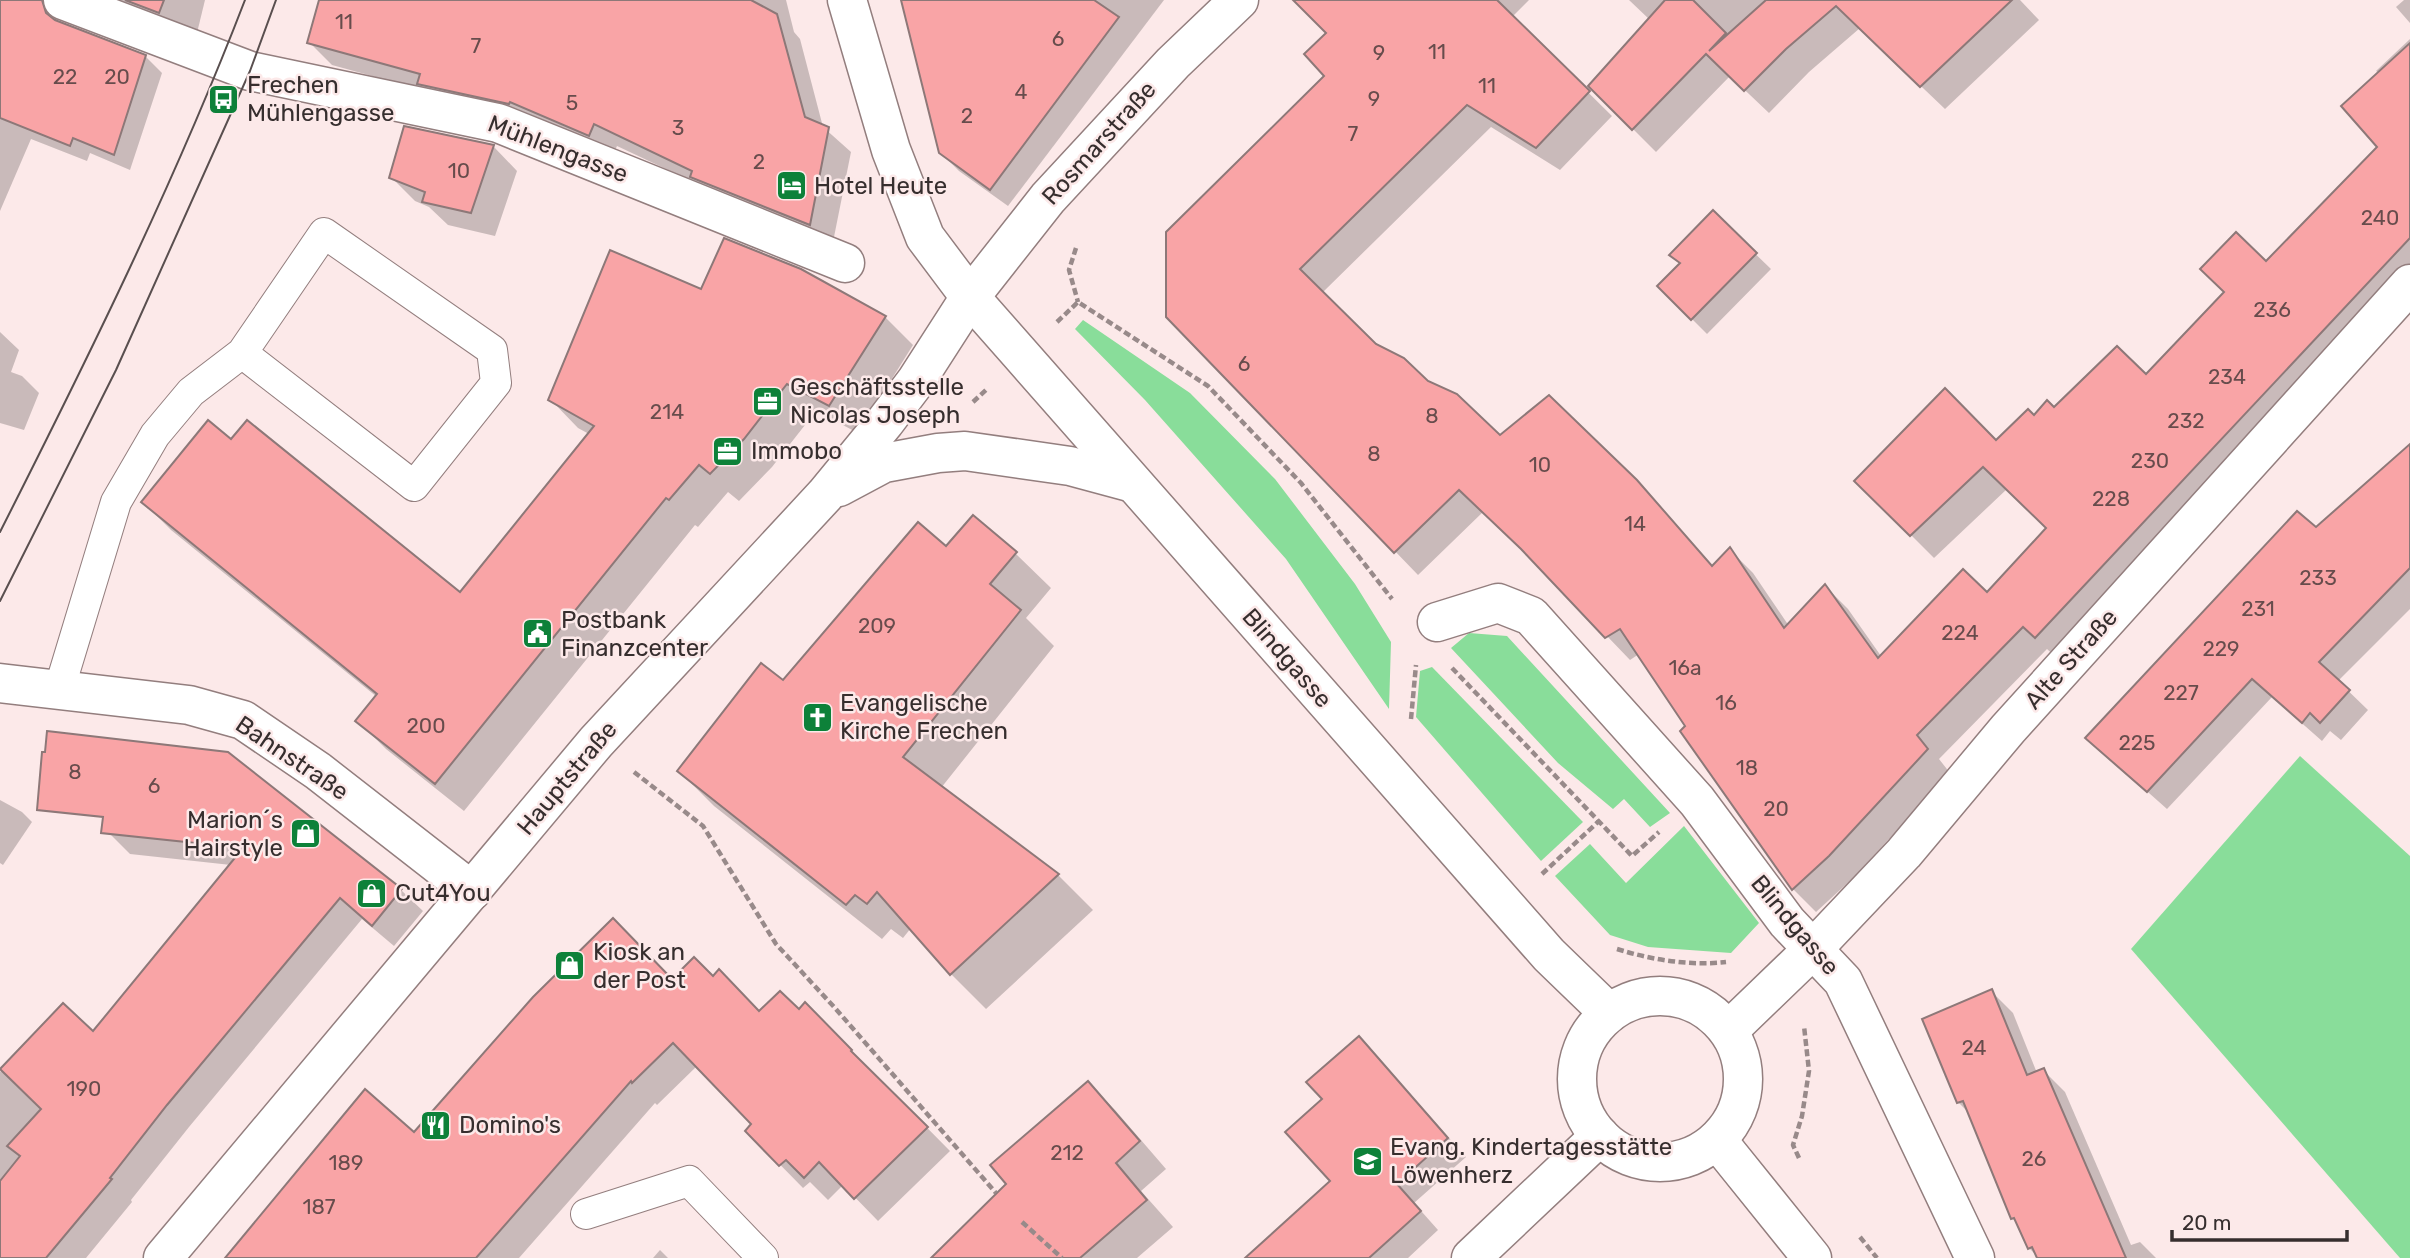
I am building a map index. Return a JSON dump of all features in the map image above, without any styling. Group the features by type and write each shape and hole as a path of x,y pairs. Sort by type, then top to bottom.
{"street":[{"name":"Mühlengasse","path":"63,0 250,71 498,123 845,263"},
{"name":"Blindgasse","path":"847,0 891,150 925,237 970,297 1549,955 1609,1013"},
{"name":"Rosmarstraße","path":"970,297 1048,198 1173,63 1239,0"},
{"name":"Alte Straße","path":"1729,1030 1812,950 1904,853 2017,719 2410,284"},
{"name":"Hauptstraße","path":"163,1258 596,742 825,495 916,381 970,297"},
{"path":"825,495 884,463 965,451 1070,466 1133,483"},
{"name":"Blindgasse","path":"1437,622 1499,603 1531,616 1697,800 1787,922 1843,981 1975,1258"},
{"name":"Bahnstraße","path":"0,682 189,705 243,720 318,771 472,891"},
{"path":"1659,995 1686,999 1710,1011 1729,1030 1740,1052 1744,1075 1741,1100 1732,1121 1717,1140 1699,1152 1658,1162 1636,1158 1617,1149 1600,1136 1584,1114 1577,1087 1579,1059 1590,1033 1609,1013 1633,1000 1659,995"},
{"path":"1471,1258 1600,1136"},
{"path":"1717,1140 1812,1258"}],"lane":[{"path":"59,690 116,502 155,435 191,392 242,353 324,233 492,351 496,383 414,486 242,353"},
{"path":"586,1214 689,1181 763,1258"}],"path":[{"path":"1022,356 1078,302 1093,309 1208,386 1300,483 1393,601"},
{"path":"1410,730 1416,661"},
{"path":"1447,663 1632,856 1697,800"},
{"path":"596,742 703,826 776,944 996,1193"},
{"path":"1539,877 1598,821"},
{"path":"1610,945 1619,950 1656,959 1704,965 1741,961 1787,922"},
{"path":"1804,1169 1793,1146 1802,1116 1809,1070 1804,1019 1843,981"},
{"path":"1022,1222 1062,1258"},
{"path":"1853,1228 1877,1258"}],"green space":[{"path":"1083,320 1190,393 1275,479 1355,584 1391,642 1389,709 1286,559 1145,400 1075,329"},
{"path":"1469,633 1507,636 1670,813 1650,827 1624,799 1613,809 1558,763 1451,648"},
{"path":"1432,667 1583,822 1541,861 1416,717 1420,671"},
{"path":"2300,756 2410,856 2410,1258 2400,1258 2131,949"},
{"path":"1684,826 1759,923 1731,953 1648,947 1610,935 1555,876 1590,844 1626,883"}],"building":[{"path":"0,0 42,0 46,13 55,20 146,55 114,155 73,138 70,146 0,118"},
{"path":"125,0 164,0 159,13"},
{"path":"319,0 751,0 777,14 805,117 829,127 810,225 690,177 692,171 594,124 589,136 510,102 509,104 417,84 420,74 307,43"},
{"path":"901,0 1094,0 1119,17 990,190 939,153"},
{"path":"1293,0 1497,0 1590,91 1536,148 1467,105 1300,269 1376,344 1404,358 1428,381 1457,394 1500,435 1549,395 1637,480 1712,566 1730,547 1784,628 1825,584 1878,658 1963,569 1987,592 2046,528 1983,467 1910,536 1854,481 1945,388 1996,440 2028,409 2034,415 2047,400 2054,407 2117,346 2146,374 2224,292 2200,269 2236,232 2266,261 2377,147 2341,106 2410,43 2410,238 2035,638 2023,627 1917,735 1928,749 1829,856 1792,890 1680,731 1685,726 1620,629 1605,638 1521,549 1459,490 1394,553 1166,317 1166,232 1324,76 1304,54 1326,33"},
{"path":"1665,0 1693,0 1726,33 1709,51 1766,0 2012,0 1920,87 1836,6 1786,49 1744,91 1706,54 1632,130 1588,86"},
{"path":"404,126 494,145 471,213 422,202 425,192 389,178"},
{"path":"1713,210 1757,253 1691,320 1657,286 1680,263 1669,255"},
{"path":"724,238 801,269 886,316 829,406 787,384 744,439 710,474 699,465 669,500 666,498 435,784 355,721 377,694 141,502 208,420 231,439 247,420 460,592 594,426 548,400 610,250 701,289"},
{"path":"2410,444 2410,568 2319,662 2350,690 2320,723 2310,713 2302,723 2252,679 2147,792 2085,738 2297,511 2316,527"},
{"name":"Evangelische Kirche Frechen","path":"973,515 1017,552 990,584 1021,610 903,757 1059,874 950,975 877,892 867,904 855,895 846,905 677,771 761,663 783,680 918,522 946,546"},
{"path":"47,731 228,752 402,889 372,926 340,898 167,1105 110,1178 112,1179 46,1258 0,1258 0,1181 20,1156 7,1146 41,1109 0,1069 63,1003 93,1031 243,848 101,833 103,817 37,810 42,752 45,752"},
{"path":"613,918 672,979 694,957 713,976 719,969 759,1011 780,991 799,1009 805,1002 928,1127 854,1199 819,1162 804,1178 786,1160 779,1166 745,1131 751,1124 673,1043 632,1083 631,1081 476,1258 225,1258 365,1089 414,1132 533,997"},
{"path":"1992,989 2027,1075 2044,1068 2126,1258 2037,1258 2032,1247 2028,1249 2014,1218 2011,1219 1963,1101 1957,1103 1922,1019"},
{"name":"Evang. Kindertagesstätte Löwenherz","path":"1359,1036 1448,1138 1397,1184 1421,1211 1369,1258 1245,1258 1330,1181 1285,1132 1322,1099 1306,1082"},
{"path":"1088,1081 1140,1141 1116,1163 1147,1200 1080,1258 931,1258 1006,1184 990,1165"}],"tram line":[{"path":"0,532 98,335 160,202 245,0"},
{"path":"0,601 116,370 250,71 276,0"}],"place":[{"name":"Frechen Mühlengasse","path":"224,99"},
{"name":"Hotel Heute","path":"791,186"},
{"name":"Geschäftsstelle Nicolas Joseph","path":"767,401"},
{"name":"Immobo","path":"728,451"},
{"name":"Postbank Finanzcenter","path":"538,634"},
{"name":"Evangelische Kirche Frechen","path":"817,717"},
{"name":"Marion´s Hairstyle","path":"306,834"},
{"name":"Cut4You","path":"372,893"},
{"name":"Kiosk an der Post","path":"570,966"},
{"name":"Domino's","path":"436,1125"},
{"name":"Evang. Kindertagesstätte Löwenherz","path":"1367,1161"}]}
